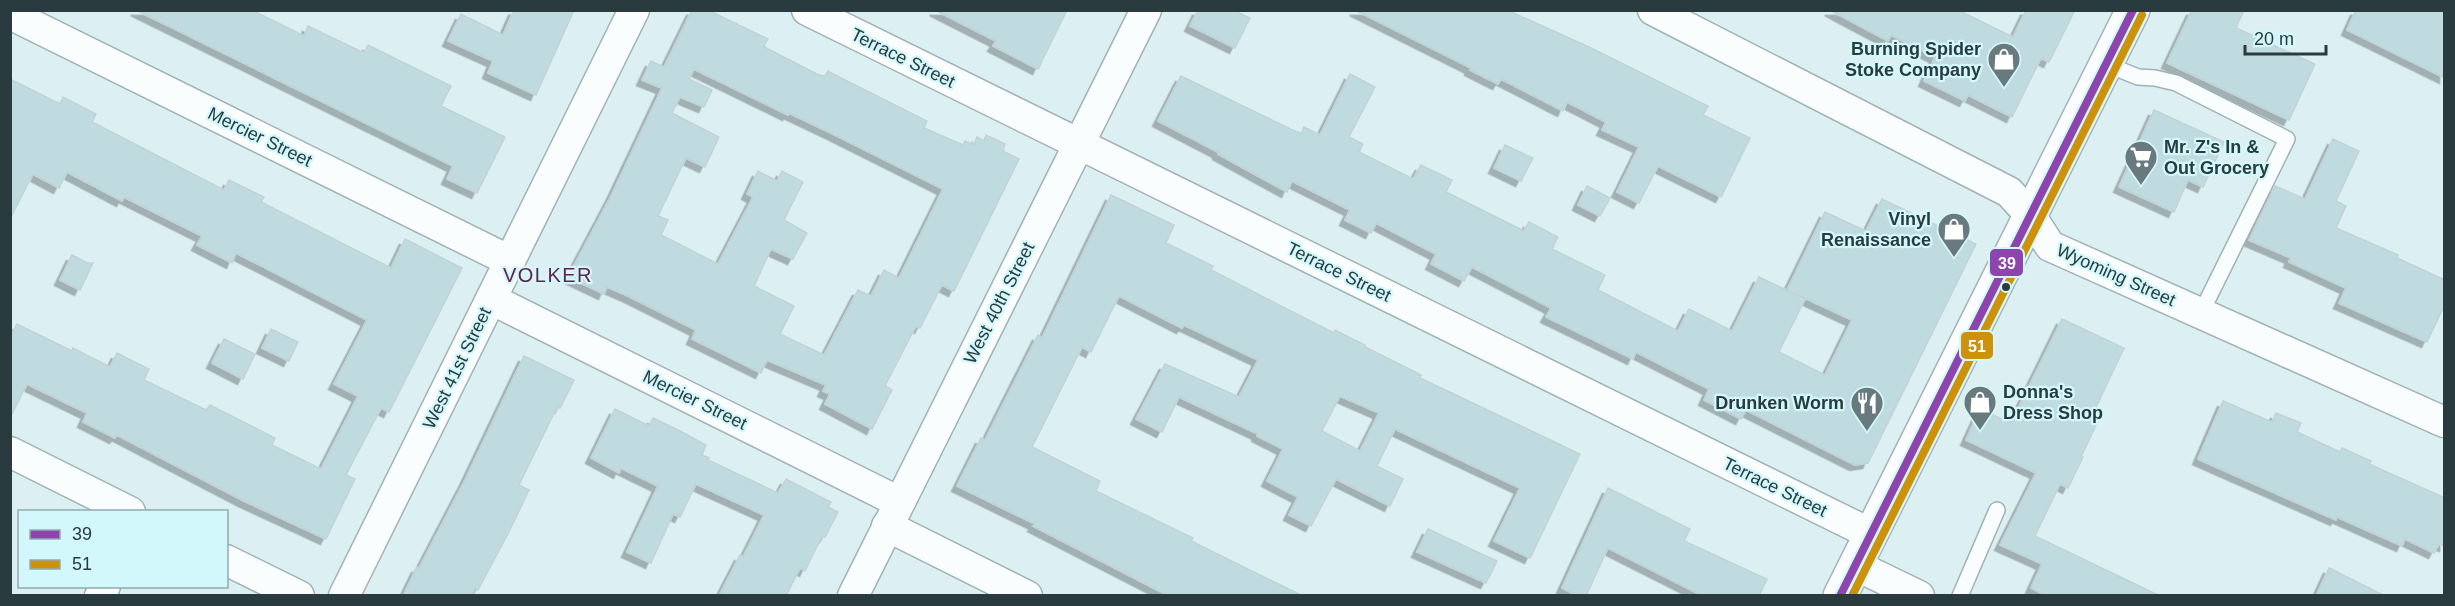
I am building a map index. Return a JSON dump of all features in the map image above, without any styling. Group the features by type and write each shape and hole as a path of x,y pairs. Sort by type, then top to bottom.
{"main road":[{"path":"1840,596 2133,10"}],"street":[{"name":"West 41st Street","path":"344,596 634,10"},
{"name":"Terrace Street","path":"807,10 1870,534"},
{"name":"West 40th Street","path":"852,596 1146,10"},
{"name":"Wyoming Street","path":"1653,10 2009,192 2030,214 2050,246 2445,422"},
{"name":"Mercier Street","path":"10,14 510,261"},
{"name":"Mercier Street","path":"491,299 893,514 1027,596"},
{"path":"10,452 126,510"},
{"path":"228,561 298,596"},
{"path":"1855,565 1919,596"}],"lane":[{"path":"2106,64 2138,77 2176,83 2288,139 2201,313"},
{"path":"1959,596 1997,510"}],"building":[{"path":"136,10 252,10 304,36 308,26 364,53 368,45 451,86 441,106 505,137 477,193 447,179 453,166"},
{"path":"514,10 574,10 536,95 488,73 493,61 448,41 461,14 503,35"},
{"path":"692,10 708,10 768,39 764,46 768,49 819,75 825,76 828,71 927,121 924,128 963,145 965,141 974,145 977,137 984,141 986,135 1005,144 1003,151 1019,159 954,291 942,285 920,328 916,326 885,386 892,390 872,429 825,404 830,394 823,391 826,385 767,360 761,373 692,339 696,330 628,296 607,287 604,294 568,277 612,194 662,88 642,80 651,61 664,67","holes":["694,69 788,115 789,113 831,133 943,189 899,278 884,270 871,296 858,290 824,355 780,334 794,306 754,286 771,249 793,259 807,233 784,220 803,182 782,171 777,181 758,171 747,194 753,197 718,264 661,235 668,220 658,216 686,158 705,167 719,137 672,113 680,97 704,107 712,90 689,79"]},
{"path":"935,10 1067,10 1038,69 993,46 996,41"},
{"path":"1198,10 1233,10 1250,18 1235,48 1190,26"},
{"path":"1355,10 1507,10 1589,47 1708,106 1703,115 1750,138 1721,197 1658,166 1639,203 1617,192 1639,147 1602,130 1606,122 1567,102 1563,111 1501,79 1498,84 1470,70 1471,68"},
{"path":"1830,10 1958,10 2013,37 2026,10 2075,10 2049,62 2041,58 2012,117 1968,95 1965,101 1924,81 1935,57 1891,35 1888,41"},
{"path":"2192,10 2244,10 2236,28 2315,64 2289,120 2167,63"},
{"path":"2356,10 2445,10 2445,78 2347,30"},
{"path":"1350,74 1375,87 1349,137 1363,144 1359,152 1413,179 1421,165 1452,180 1446,192 1524,231 1529,222 1558,237 1552,249 1605,275 1598,290 1678,331 1689,309 1732,331 1759,277 1805,299 1779,352 1825,375 1852,320 1787,290 1825,212 1866,231 1882,199 1976,244 1868,463 1855,465 1746,410 1741,419 1704,400 1709,389 1636,352 1633,359 1546,317 1551,308 1472,267 1464,281 1431,264 1436,254 1376,223 1371,233 1345,220 1350,210 1292,181 1287,192 1158,121 1181,76 1301,134 1304,127 1320,135"},
{"path":"10,79 60,104 63,97 96,114 92,122 224,190 229,180 264,197 261,202 391,268 405,239 462,268 389,412 381,408 346,475 355,479 326,539 244,501 117,435 115,438 83,422 87,413 27,384 10,418 10,338 17,324 110,367 117,353 149,369 144,380 206,410 210,405 275,438 272,445 321,469 358,396 334,384 367,320 236,253 232,263 197,245 202,236 124,197 122,201 67,172 59,188 33,174 10,219"},
{"path":"2154,110 2224,142 2203,187 2188,180 2174,212 2119,187"},
{"path":"2333,139 2359,151 2336,201 2346,206 2336,228 2398,255 2397,258 2445,280 2445,304 2427,342 2339,303 2346,288 2289,262 2291,258 2249,240 2275,186 2305,199"},
{"path":"1505,145 1533,158 1521,181 1494,168"},
{"path":"1587,186 1610,198 1600,216 1578,205"},
{"path":"1111,195 1174,225 1166,243 1213,266 1211,270 1334,333 1335,330 1365,345 1421,375 1420,378 1580,454 1530,558 1494,541 1520,488 1395,429 1377,466 1403,479 1390,506 1336,479 1311,526 1289,515 1298,497 1267,481 1283,449 1257,436 1258,434 1179,397 1162,432 1136,419 1165,364 1239,397 1258,360 1184,325 1182,328 1119,296 1091,352 1082,347 1032,447 1100,481 1096,491 1193,538 1191,541 1303,596 1169,596 1033,526 1035,524 957,486 981,438 985,440 1038,335 1042,338","holes":["1340,396 1379,413 1360,451 1322,431"]},
{"path":"72,255 87,263 93,263 80,290 60,280"},
{"path":"2062,319 2124,348 2091,418 2098,421 2081,457 2083,457 2068,488 2060,484 2035,536 2160,596 2047,596 2031,588 2042,564 2000,545 2036,473 1966,440 1980,409 2011,423"},
{"path":"271,329 298,342 289,361 262,348"},
{"path":"224,339 255,354 243,379 212,363"},
{"path":"524,356 574,380 560,408 557,407 519,485 529,490 509,532 478,590 475,588 471,596 403,596 465,480"},
{"path":"2223,401 2272,422 2276,413 2301,423 2297,432 2340,452 2342,448 2371,461 2369,464 2445,498 2445,546 2439,544 2434,553 2405,539 2402,546 2337,517 2336,520 2198,459"},
{"path":"615,409 649,426 653,418 680,431 706,445 702,455 709,458 708,460 778,493 786,479 831,502 828,507 838,512 825,537 822,536 805,571 800,568 786,596 719,596 740,555 743,557 764,515 696,484 680,517 673,514 651,563 627,552 658,486 621,468 619,473 591,458"},
{"path":"1608,488 1690,529 1684,541 1767,579 1759,596 1703,596 1608,548 1586,596 1578,596 1562,588"},
{"path":"1428,529 1497,561 1486,583 1417,552"},
{"path":"2329,568 2385,596 2316,596"}],"transit line":[{"name":"39","path":"1840,596 2133,10"},
{"name":"51","path":"1852,596 2142,15"}],"place":[{"name":"Burning Spider Stoke Company","path":"2004,88"},
{"name":"Mr. Z's In & Out Grocery","path":"2141,186"},
{"name":"Vinyl Renaissance","path":"1954,258"},
{"name":"Donna's Dress Shop","path":"1980,431"},
{"name":"Drunken Worm","path":"1867,432"}],"district":[{"name":"VOLKER","path":"548,275"}]}
